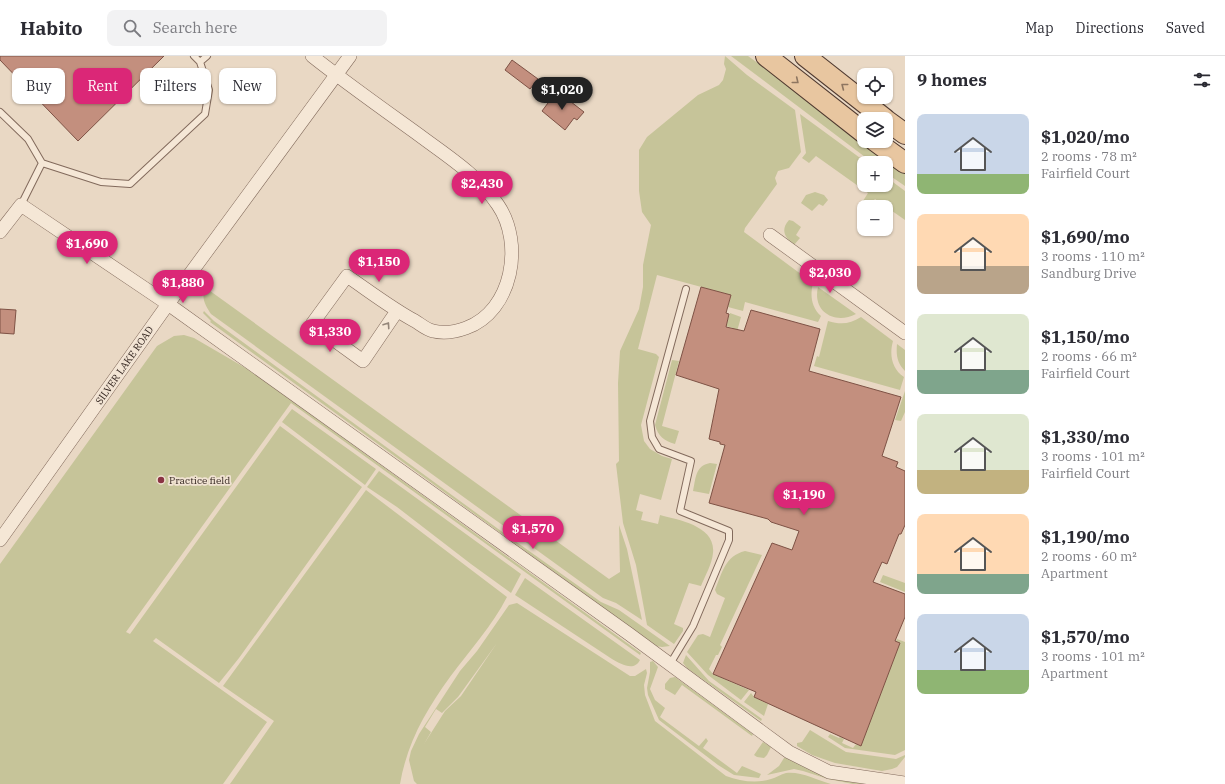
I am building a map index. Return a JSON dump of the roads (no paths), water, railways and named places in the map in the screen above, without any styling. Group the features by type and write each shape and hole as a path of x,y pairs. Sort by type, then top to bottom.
{"main road":[{"path":"766,56 857,128"},
{"path":"805,56 877,112"},
{"path":"893,125 905,134"},
{"path":"884,148 905,164"}],"street":[{"path":"312,56 337,76 469,172 498,204 508,224 512,250 509,276 500,298 488,316 472,326 453,332 433,331 397,311 347,276 312,324 363,361 397,311"},
{"name":"SILVER LAKE ROAD","path":"0,540 168,304 337,76 350,56"},
{"path":"0,232 21,206 168,304 670,664 789,752 829,772 904,781"},
{"path":"770,235 905,333"}],"lane":[{"path":"0,112 28,139 42,163 101,182 130,184 205,114 209,90 200,62 194,56"},
{"path":"200,62 207,56"},
{"path":"21,206 42,163"},
{"path":"670,664 693,626 729,540 729,530 680,511 691,461 659,449 652,437 650,422 686,289"}],"place":[{"name":"Practice field","path":"161,480"}]}
